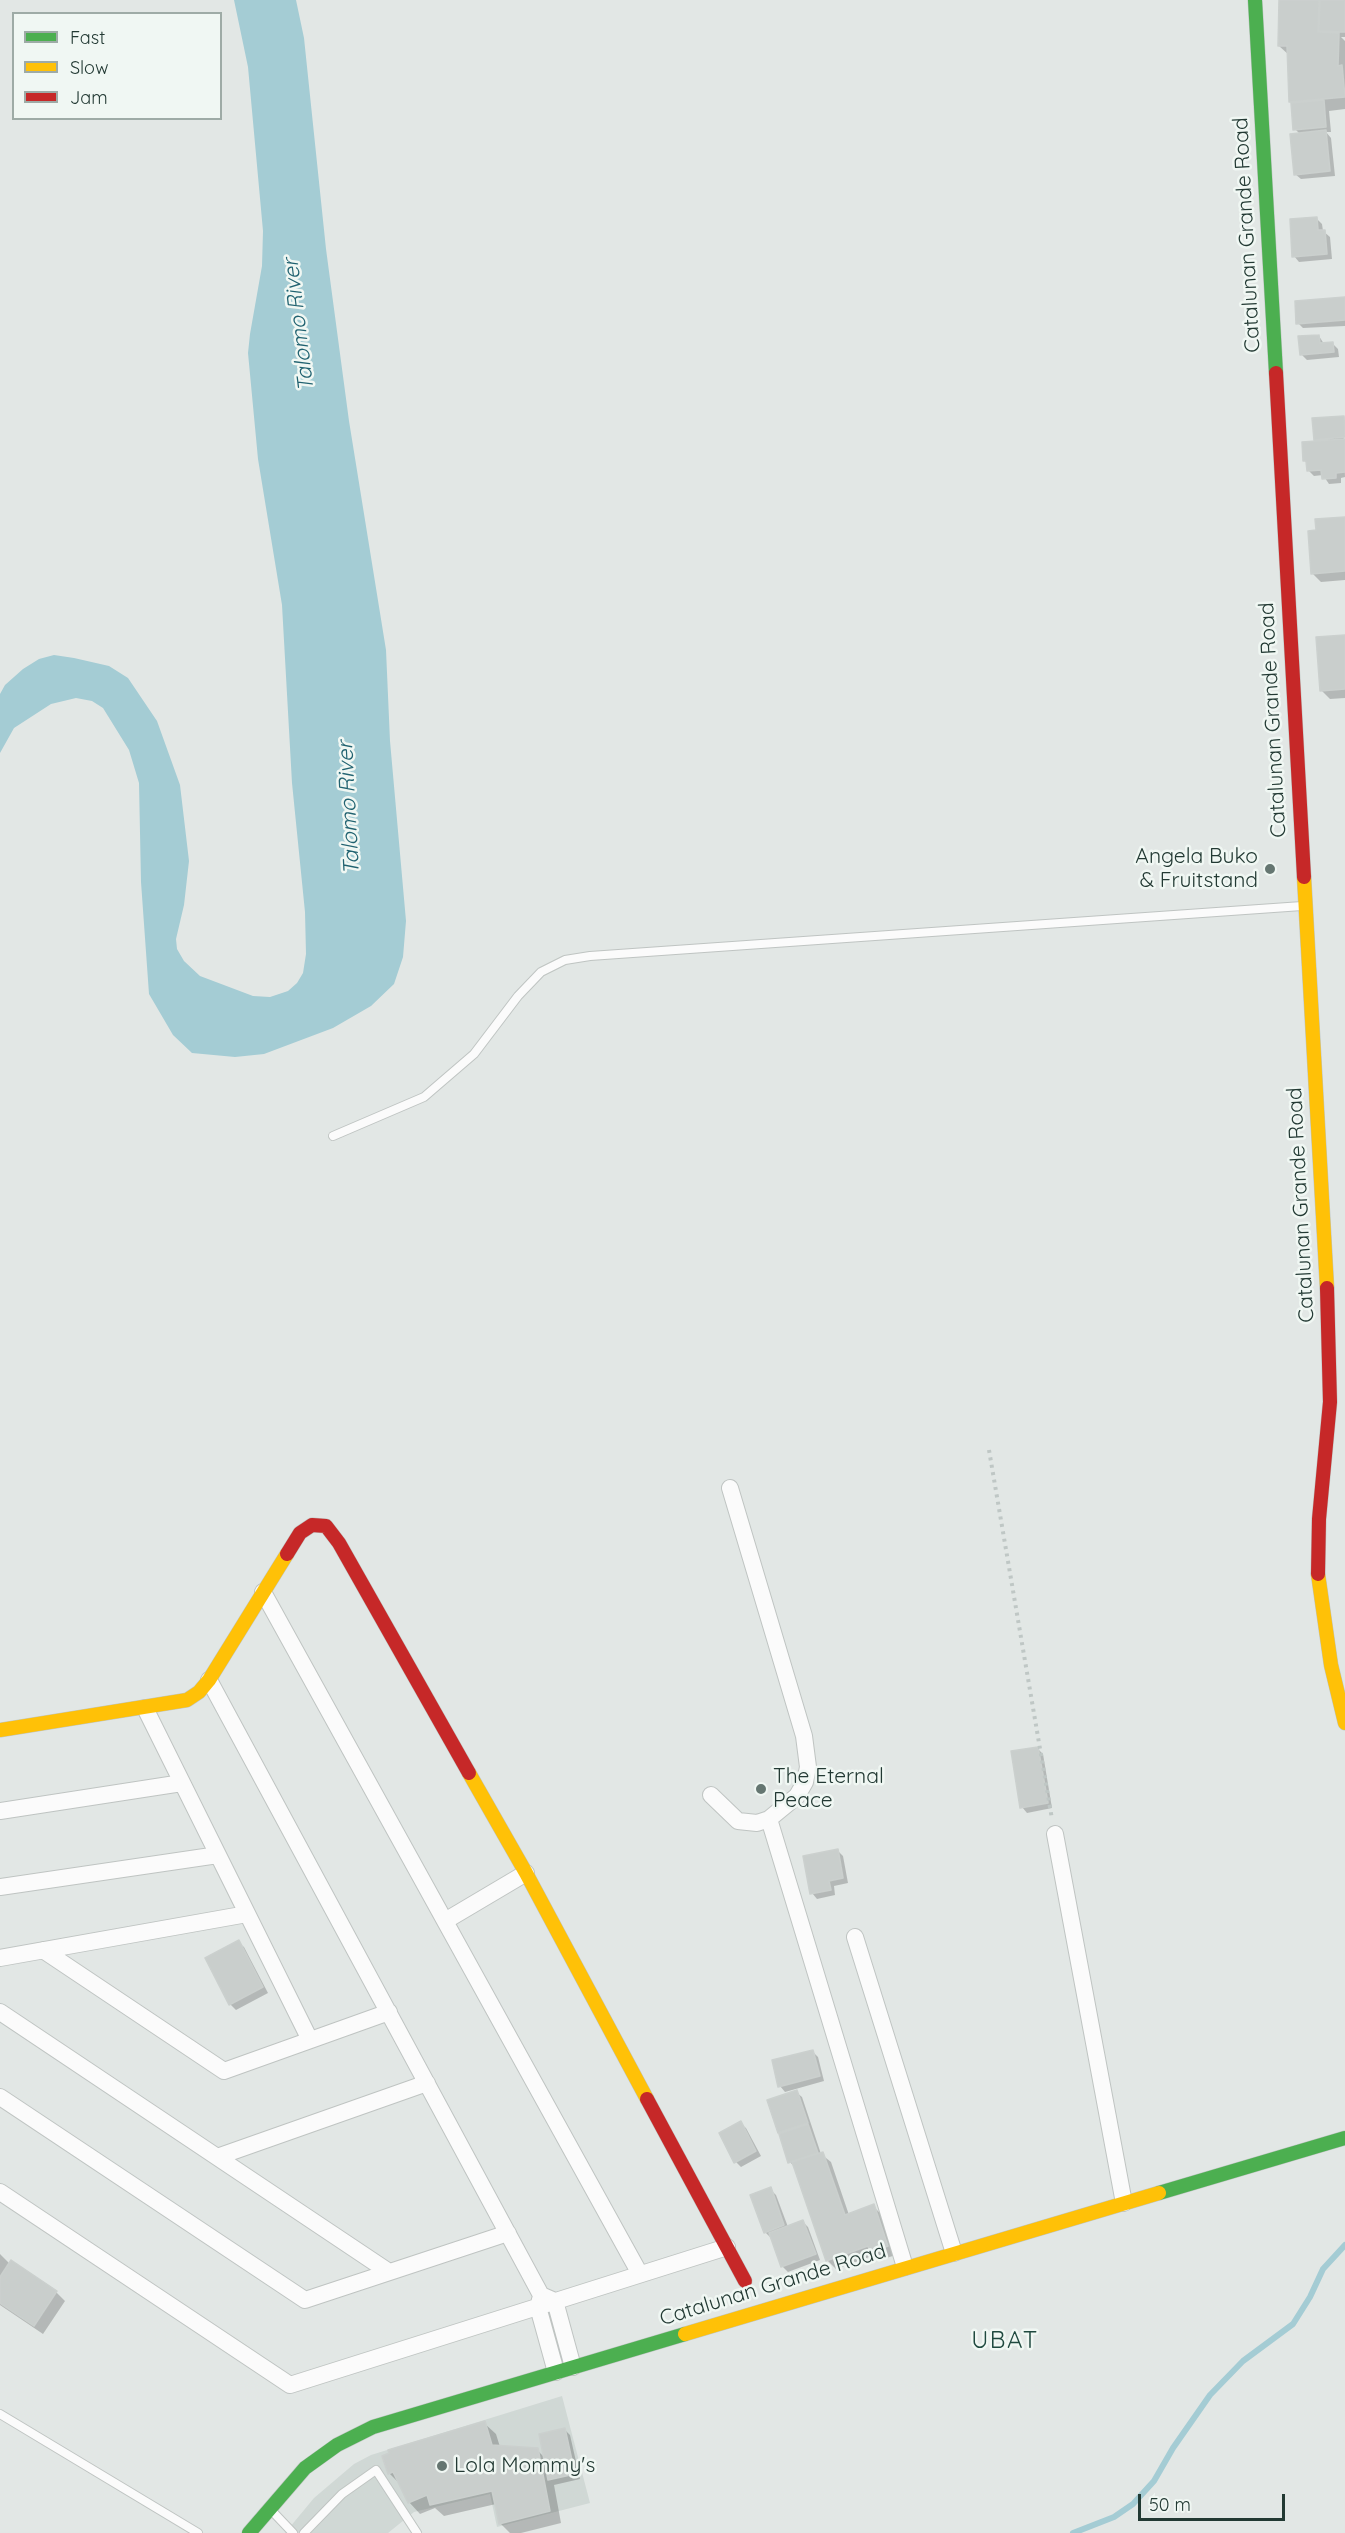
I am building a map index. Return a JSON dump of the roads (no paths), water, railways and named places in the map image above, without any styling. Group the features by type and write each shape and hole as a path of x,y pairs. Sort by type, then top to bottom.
{"main road":[{"name":"Catalunan Grande Road","path":"1255,0 1329,1343 1330,1402 1319,1519 1318,1576 1331,1665 1345,1723"},
{"path":"0,1730 187,1700 199,1692 209,1680 300,1533 312,1525 326,1526 332,1532 526,1874 745,2281"},
{"name":"Catalunan Grande Road","path":"249,2533 305,2469 322,2454 353,2435 400,2418 1345,2138"}],"street":[{"path":"711,1795 738,1821 748,1824 769,1819 797,1796 805,1782 807,1753 730,1488"},
{"path":"263,1592 640,2274"},
{"path":"209,1680 545,2301 573,2367"},
{"path":"145,1708 310,2040"},
{"path":"0,1811 182,1782"},
{"path":"769,1819 905,2267"},
{"path":"1055,1834 1124,2203"},
{"path":"0,1887 218,1855"},
{"path":"445,1920 526,1874"},
{"path":"0,1958 248,1914"},
{"path":"855,1937 954,2253"},
{"path":"43,1950 225,2071 389,2012"},
{"path":"0,2012 389,2272"},
{"path":"217,2157 427,2083"},
{"path":"0,2097 305,2300 508,2233"},
{"path":"0,2192 290,2385 545,2301 727,2247"},
{"path":"545,2301 556,2372"}],"lane":[{"path":"333,1137 424,1097 474,1054 518,996 541,972 565,960 602,955 1304,906"},
{"path":"0,2414 198,2533"},
{"path":"304,2533 342,2494 376,2470 417,2533"},
{"path":"270,2509 293,2533"}],"water":[{"name":"Talomo River","path":"234,0 296,0 304,38 326,249 349,421 386,650 390,741 406,921 403,957 394,984 371,1006 333,1028 264,1054 235,1057 192,1053 173,1035 149,994 141,882 139,783 129,750 103,708 92,701 76,698 51,704 14,728 0,753 0,694 5,685 39,659 54,655 74,658 109,666 128,678 157,721 180,785 189,861 184,905 176,939 177,949 184,961 200,976 253,996 270,997 288,991 297,983 303,973 306,954 305,912 292,783 282,605 258,459 248,353 262,266 263,231 248,67"}],"waterway":[{"path":"1073,2533 1114,2517 1133,2504 1154,2481 1173,2448 1210,2395 1243,2361 1293,2324 1310,2297 1323,2269 1345,2245"}],"place":[{"name":"Angela Buko & Fruitstand","path":"1270,869"},
{"name":"The Eternal Peace","path":"761,1789"},
{"name":"Lola Mommy's","path":"442,2466"}],"district":[{"name":"UBAT","path":"1005,2341"}]}
